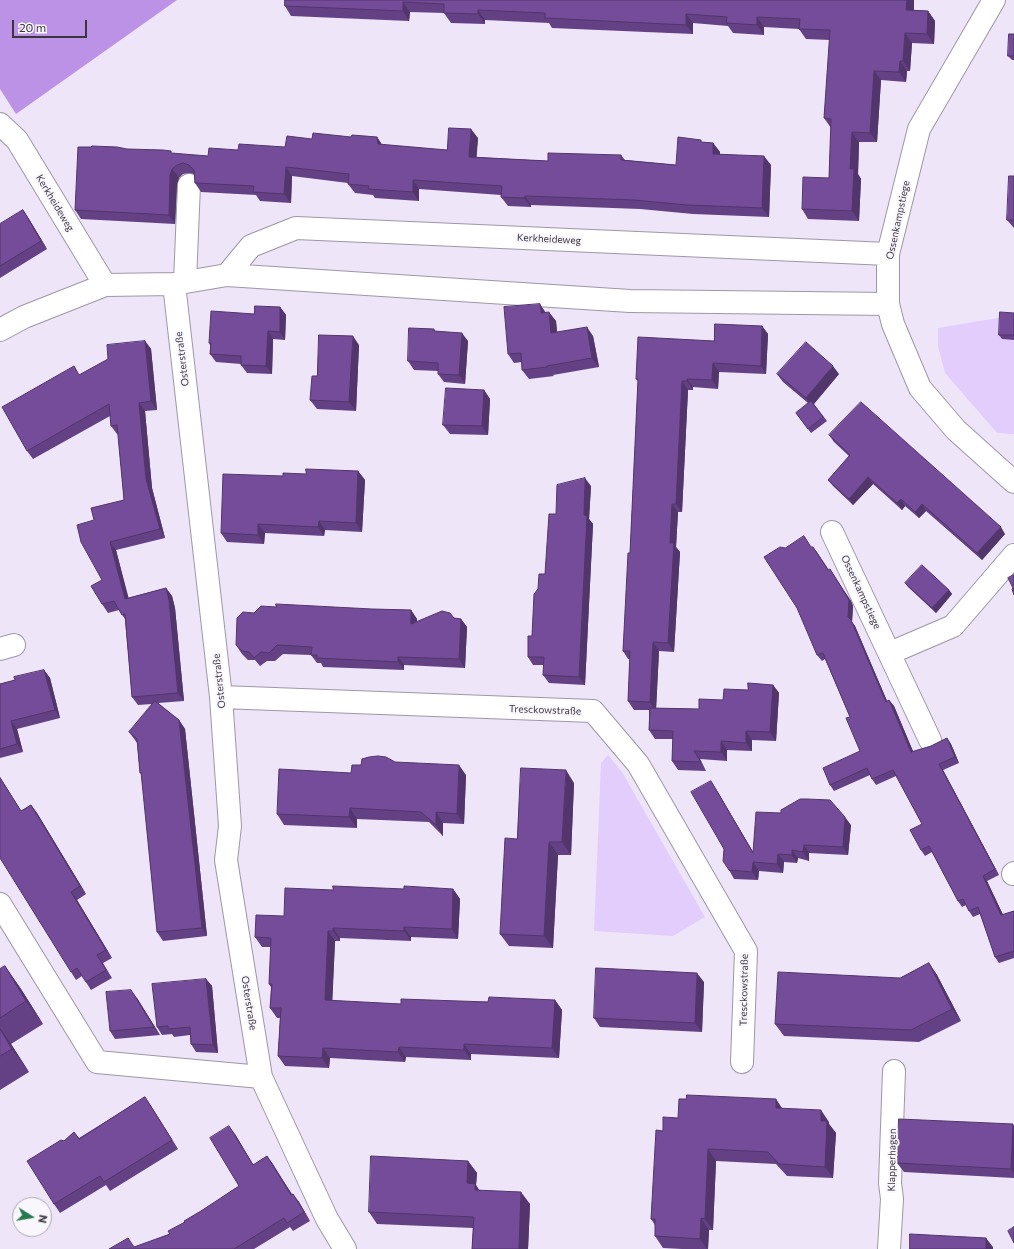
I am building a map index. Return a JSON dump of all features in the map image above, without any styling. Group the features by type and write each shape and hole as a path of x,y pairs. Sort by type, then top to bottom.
{"street":[{"name":"Ossenkampstiege","path":"988,2 919,129 888,254 888,304 893,324 920,388 956,430 1014,482"},
{"name":"Kerkheideweg","path":"0,124 17,140 105,285"},
{"path":"179,283 189,185"},
{"name":"Kerkheideweg","path":"227,275 251,246 296,228 888,254"},
{"path":"0,330 24,317 105,285 179,283 227,275 630,301 888,304"},
{"name":"Osterstraße","path":"179,283 221,696 230,826 226,860 261,1077 327,1219 345,1249"},
{"name":"Ossenkampstiege","path":"832,532 930,740"},
{"path":"890,653 953,626 1014,555"},
{"name":"Tresckowstraße","path":"221,696 592,712 638,764 746,951 742,1062"},
{"path":"0,904 97,1062 261,1077"},
{"name":"Klapperhagen","path":"888,1249 892,1199 890,1183 894,1071"}],"shaded area":[{"path":"0,0 177,0 16,114 0,89"},
{"path":"1003,317 1002,339 1014,340 1014,434 997,433 945,373 938,346 938,328"},
{"path":"608,755 622,772 705,917 673,936 594,931 601,763"}],"building":[{"path":"285,0 907,0 906,10 928,11 927,34 905,33 903,61 900,61 899,72 874,71 870,133 852,132 850,169 854,169 852,211 802,209 803,177 829,178 831,119 824,118 830,30 799,29 800,19 757,17 757,25 726,23 727,17 686,14 686,25 545,18 545,13 478,10 478,14 444,13 444,4 403,2 403,11 285,6"},
{"path":"1009,34 1014,34 1014,56 1008,56"},
{"path":"449,128 471,129 469,157 548,161 548,153 621,155 621,160 676,165 678,137 713,143 713,154 764,156 762,208 687,205 634,200 525,196 524,198 501,197 502,186 413,180 413,192 368,189 369,186 348,184 349,174 286,167 284,194 253,192 254,186 195,183 194,170 189,165 183,163 172,169 170,175 169,215 75,210 78,147 92,146 163,150 171,151 171,153 208,156 209,148 238,150 239,144 285,147 287,136 312,139 313,133 351,137 352,135 377,137 378,144 447,150"},
{"path":"1009,176 1014,176 1014,220 1007,220"},
{"path":"23,210 41,241 0,266 0,224"},
{"path":"540,304 541,313 549,312 551,333 587,327 592,358 547,367 522,370 521,353 508,354 504,307"},
{"path":"255,306 280,307 280,332 268,331 266,366 241,365 241,356 210,354 211,343 209,343 211,311 254,314"},
{"path":"1000,312 1014,313 1014,335 999,335"},
{"path":"715,324 762,326 761,366 713,363 712,380 687,379 687,381 682,381 676,504 672,504 670,543 674,543 668,643 653,642 650,702 628,701 630,651 623,651 628,553 630,553 638,379 636,379 638,337 714,341"},
{"path":"409,328 434,329 434,331 462,333 459,375 438,374 438,363 408,361"},
{"path":"319,335 353,336 349,402 310,400 312,376 317,376"},
{"path":"145,341 151,401 139,403 146,479 160,529 110,542 125,599 166,588 169,600 178,693 132,697 125,614 122,615 114,601 102,604 91,586 102,580 81,542 77,525 94,520 91,508 124,500 117,425 111,426 109,404 27,451 2,407 74,366 79,375 108,359 107,345"},
{"path":"806,342 833,366 806,398 777,374"},
{"path":"446,388 484,390 482,426 443,425"},
{"path":"811,401 823,417 808,429 796,413"},
{"path":"861,402 1001,527 977,553 922,504 915,512 901,499 897,503 868,477 849,499 828,480 850,455 829,435"},
{"path":"306,469 358,471 356,523 319,521 318,527 258,524 258,535 221,533 223,474 283,476 283,473 306,474"},
{"path":"585,478 584,515 587,516 579,677 543,675 544,657 528,657 528,636 532,636 534,594 538,589 539,574 545,574 549,514 556,514 557,485"},
{"path":"804,536 828,570 830,569 849,600 848,617 851,620 886,702 889,700 911,752 931,746 947,738 955,757 939,764 995,869 983,876 1001,915 1014,911 1014,951 995,957 978,907 969,911 963,899 958,901 929,846 921,850 910,830 922,824 893,770 872,779 867,768 830,785 823,768 860,751 846,718 850,717 823,653 817,655 797,608 764,557 780,547 785,548"},
{"path":"922,565 949,590 932,608 905,583"},
{"path":"1014,575 1014,595 1013,588 1008,578"},
{"path":"276,604 411,610 411,624 442,611 450,613 454,618 461,619 459,659 398,657 398,662 317,658 317,655 311,655 312,647 277,645 269,653 261,652 254,658 249,652 242,651 236,645 237,618 243,612 254,613 261,606 276,607"},
{"path":"44,670 55,710 11,721 17,744 0,749 0,684 15,680 14,677"},
{"path":"748,683 773,685 770,732 746,731 746,743 721,741 721,752 694,751 701,762 672,761 673,731 649,730 650,708 699,709 699,699 723,700 724,689 748,690"},
{"path":"155,701 179,720 202,928 157,932 137,739 129,732"},
{"path":"378,756 386,757 395,762 459,765 457,814 436,812 436,825 421,812 350,808 349,817 277,814 279,769 351,773 352,765 361,765 362,759"},
{"path":"521,768 566,770 562,842 549,842 544,936 500,934 505,838 517,839"},
{"path":"0,778 21,811 31,805 80,886 71,892 106,950 97,955 106,970 86,982 77,968 71,972 0,858"},
{"path":"711,781 753,853 756,812 781,813 781,810 800,799 830,800 845,817 843,847 804,845 803,852 792,850 792,855 778,854 777,864 753,862 752,872 729,870 723,861 724,849 691,792"},
{"path":"333,886 404,889 404,886 453,889 452,929 404,927 404,931 333,928 333,931 328,931 325,1000 401,1004 401,999 488,1002 489,997 555,1000 552,1048 464,1044 464,1050 399,1047 398,1052 323,1048 322,1058 278,1056 281,1008 270,1008 272,984 269,984 271,938 255,937 256,915 284,916 285,888 333,890"},
{"path":"929,963 952,1009 911,1030 775,1024 778,972 900,978"},
{"path":"5,966 26,1001 0,1018 0,969"},
{"path":"596,968 697,973 695,1023 594,1018"},
{"path":"206,979 213,1045 191,1044 190,1027 168,1029 168,1026 157,1027 152,984"},
{"path":"131,990 154,1027 110,1031 106,992"},
{"path":"0,1029 12,1049 0,1056"},
{"path":"687,1095 776,1099 776,1108 821,1110 821,1121 827,1121 825,1167 779,1164 768,1152 708,1149 705,1219 701,1218 700,1239 655,1236 655,1219 651,1219 656,1130 663,1131 663,1117 678,1118 679,1099 686,1099"},
{"path":"145,1097 172,1140 104,1182 100,1176 54,1204 52,1197 50,1197 27,1161 61,1140 64,1141 74,1132 79,1139"},
{"path":"899,1119 1013,1124 1011,1169 897,1163"},
{"path":"229,1126 253,1165 267,1156 291,1195 293,1194 304,1212 287,1223 284,1218 234,1249 109,1249 128,1238 134,1247 170,1234 168,1231 185,1222 184,1221 239,1186 210,1138"},
{"path":"371,1156 468,1161 467,1183 475,1184 475,1190 521,1192 519,1249 472,1249 474,1217 369,1212"},
{"path":"1014,1227 1014,1243 1008,1231"},
{"path":"910,1234 986,1238 986,1249 910,1249"}]}
